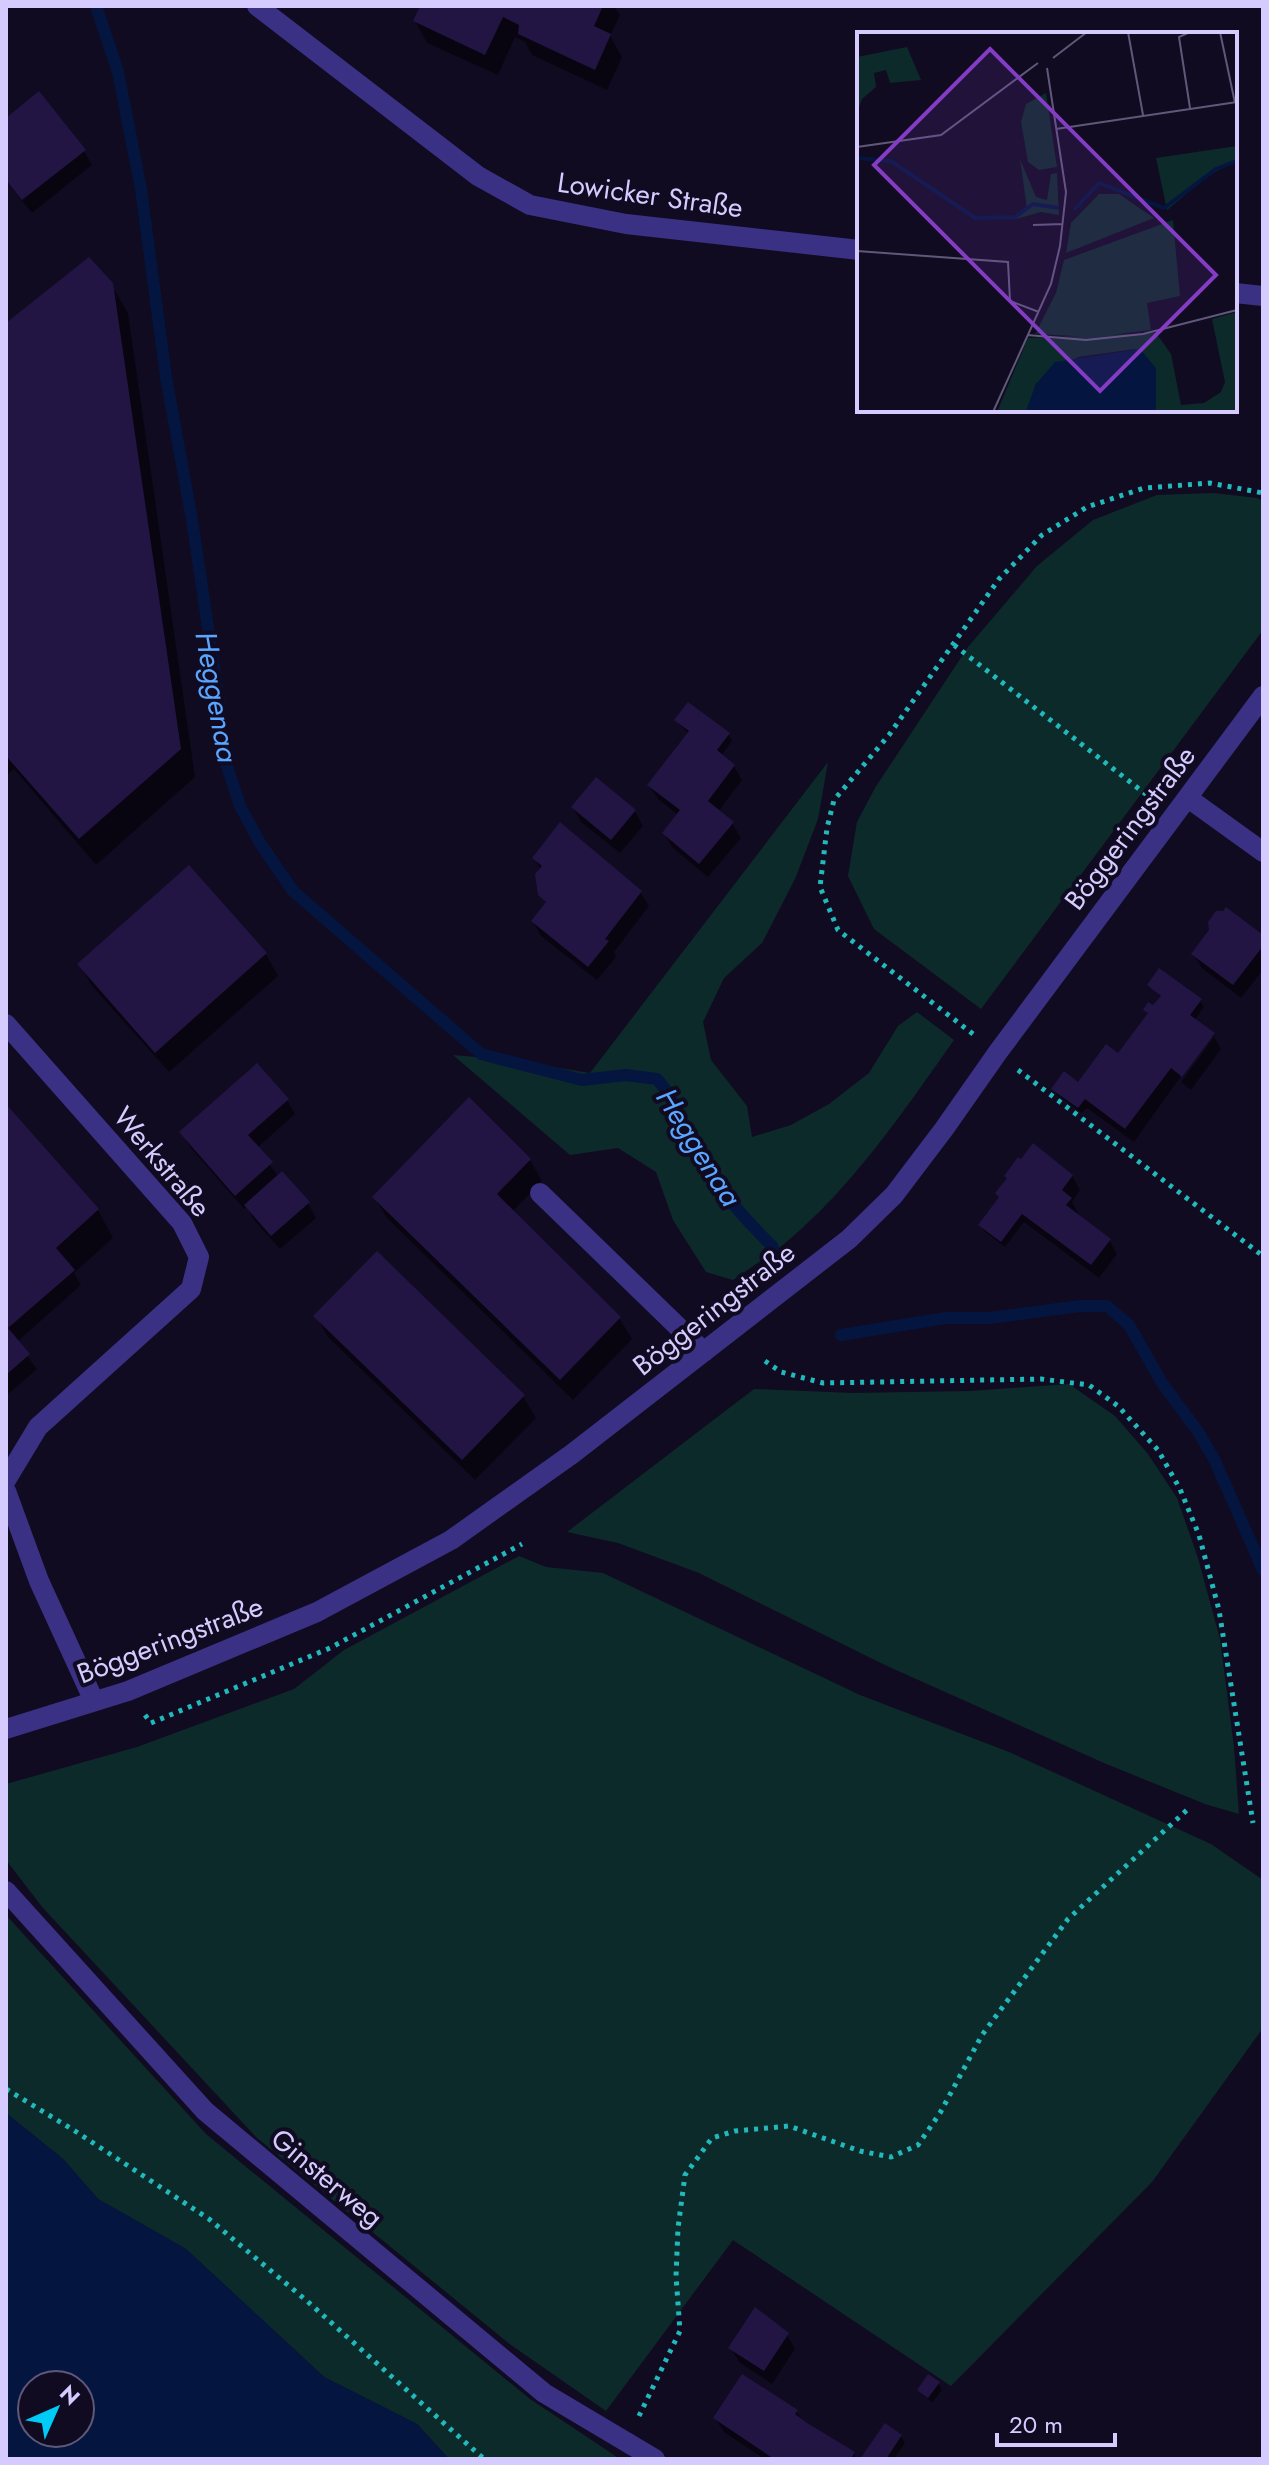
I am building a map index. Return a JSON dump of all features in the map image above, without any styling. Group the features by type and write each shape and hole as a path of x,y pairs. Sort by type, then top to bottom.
{"street":[{"name":"Lowicker Straße","path":"257,6 478,176 530,205 626,224 857,250"},
{"path":"1237,293 1263,296"},
{"name":"Böggeringstraße","path":"6,1729 128,1691 317,1612 451,1540 572,1454 849,1239 894,1195 1263,696"},
{"path":"1188,798 1263,852"},
{"name":"Werkstraße","path":"6,1024 182,1223 199,1257 191,1289 38,1427 6,1480"},
{"path":"540,1193 704,1352"},
{"path":"6,1491 39,1581 94,1701"},
{"name":"Ginsterweg","path":"6,1891 205,2111 544,2393 655,2459"}],"path":[{"path":"1263,493 1210,483 1144,488 1087,507 1042,535 999,579 889,735 834,800 827,828 820,887 838,930 998,1052 1034,1085 1263,1256"},
{"path":"954,645 1175,817"},
{"path":"765,1361 781,1372 823,1383 1041,1379 1089,1385 1118,1406 1158,1450 1180,1489 1199,1535 1219,1610 1253,1823"},
{"path":"626,2442 680,2331 676,2276 685,2175 712,2138 735,2131 789,2126 860,2151 891,2157 918,2145 940,2113 982,2035 1068,1919 1187,1810"},
{"path":"6,2089 209,2219 307,2301 484,2459"}],"green space":[{"path":"1214,493 1263,501 1263,630 981,1009 874,929 848,876 857,822 875,788 968,647 1037,566 1093,520 1157,495"},
{"path":"828,762 818,819 795,879 762,943 724,978 703,1022 711,1060 747,1106 752,1137 791,1125 829,1104 869,1073 898,1026 917,1012 954,1040 875,1148 832,1199 784,1244 733,1280 706,1272 673,1220 656,1172 618,1148 570,1155 453,1055 511,1060 590,1073"},
{"path":"1069,1384 1115,1416 1148,1454 1177,1498 1198,1558 1220,1639 1239,1814 1205,1804 1104,1763 887,1666 699,1573 618,1543 567,1532 754,1389 853,1393 970,1391"},
{"path":"519,1556 546,1567 603,1573 860,1695 1009,1752 1211,1844 1263,1880 1263,2028 1152,2182 951,2386 733,2240 606,2411 511,2345 257,2138 43,1908 6,1860 6,1784 137,1747 294,1689 344,1650"},
{"path":"6,1915 206,2134 530,2399 620,2459 449,2459 417,2424 324,2377 186,2249 98,2199 63,2159 6,2113"}],"water":[{"path":"6,2113 63,2159 98,2199 186,2249 324,2377 417,2424 449,2459 6,2459"}],"building":[{"path":"420,6 603,6 594,26 611,34 595,70 518,34 519,25 503,17 485,55 413,21"},
{"path":"39,91 86,150 22,200 6,180 6,118"},
{"path":"89,257 113,283 181,749 79,839 6,756 6,323"},
{"path":"688,702 730,733 717,750 735,765 708,801 734,822 699,864 662,833 680,810 647,785 689,731 674,720"},
{"path":"596,777 636,810 611,840 571,807"},
{"path":"560,822 642,891 588,967 531,921 546,902 538,895 535,874 542,866 532,858"},
{"path":"189,865 267,953 155,1053 77,964"},
{"path":"1226,907 1263,935 1263,946 1233,985 1191,954 1209,930 1208,922 1216,911 1223,911"},
{"path":"1159,968 1202,999 1190,1015 1215,1033 1182,1077 1171,1068 1125,1129 1085,1099 1078,1108 1051,1089 1064,1071 1078,1082 1106,1044 1118,1053 1148,1013 1143,1010 1148,1002 1153,1005 1161,996 1147,985"},
{"path":"257,1063 289,1099 248,1135 273,1162 235,1196 179,1132"},
{"path":"469,1097 531,1159 497,1194 621,1317 560,1380 372,1197"},
{"path":"6,1104 99,1209 56,1248 75,1270 8,1328 30,1354 6,1375"},
{"path":"1033,1143 1073,1175 1062,1190 1072,1198 1066,1205 1111,1239 1091,1265 1022,1214 1001,1242 978,1225 999,1197 995,1193 1007,1178 1004,1176"},
{"path":"282,1171 310,1202 271,1236 244,1205"},
{"path":"377,1251 525,1395 462,1460 313,1316"},
{"path":"755,2307 789,2333 764,2371 728,2348"},
{"path":"742,2374 798,2410 795,2414 807,2423 855,2452 851,2459 774,2459 713,2418"},
{"path":"928,2374 940,2382 928,2398 917,2390"},
{"path":"885,2423 902,2435 886,2459 860,2459"}],"waterway":[{"name":"Heggenaa","path":"96,6 118,72 141,189 166,377 192,520 219,701 223,754 240,806 260,843 293,891 481,1054 582,1080 626,1075 657,1079 675,1106 703,1164 741,1213 773,1247"},
{"name":"Heggenaa","path":"841,1335 946,1318 990,1318 1080,1306 1107,1306 1129,1325 1162,1383 1199,1433 1215,1461 1263,1570"}]}
